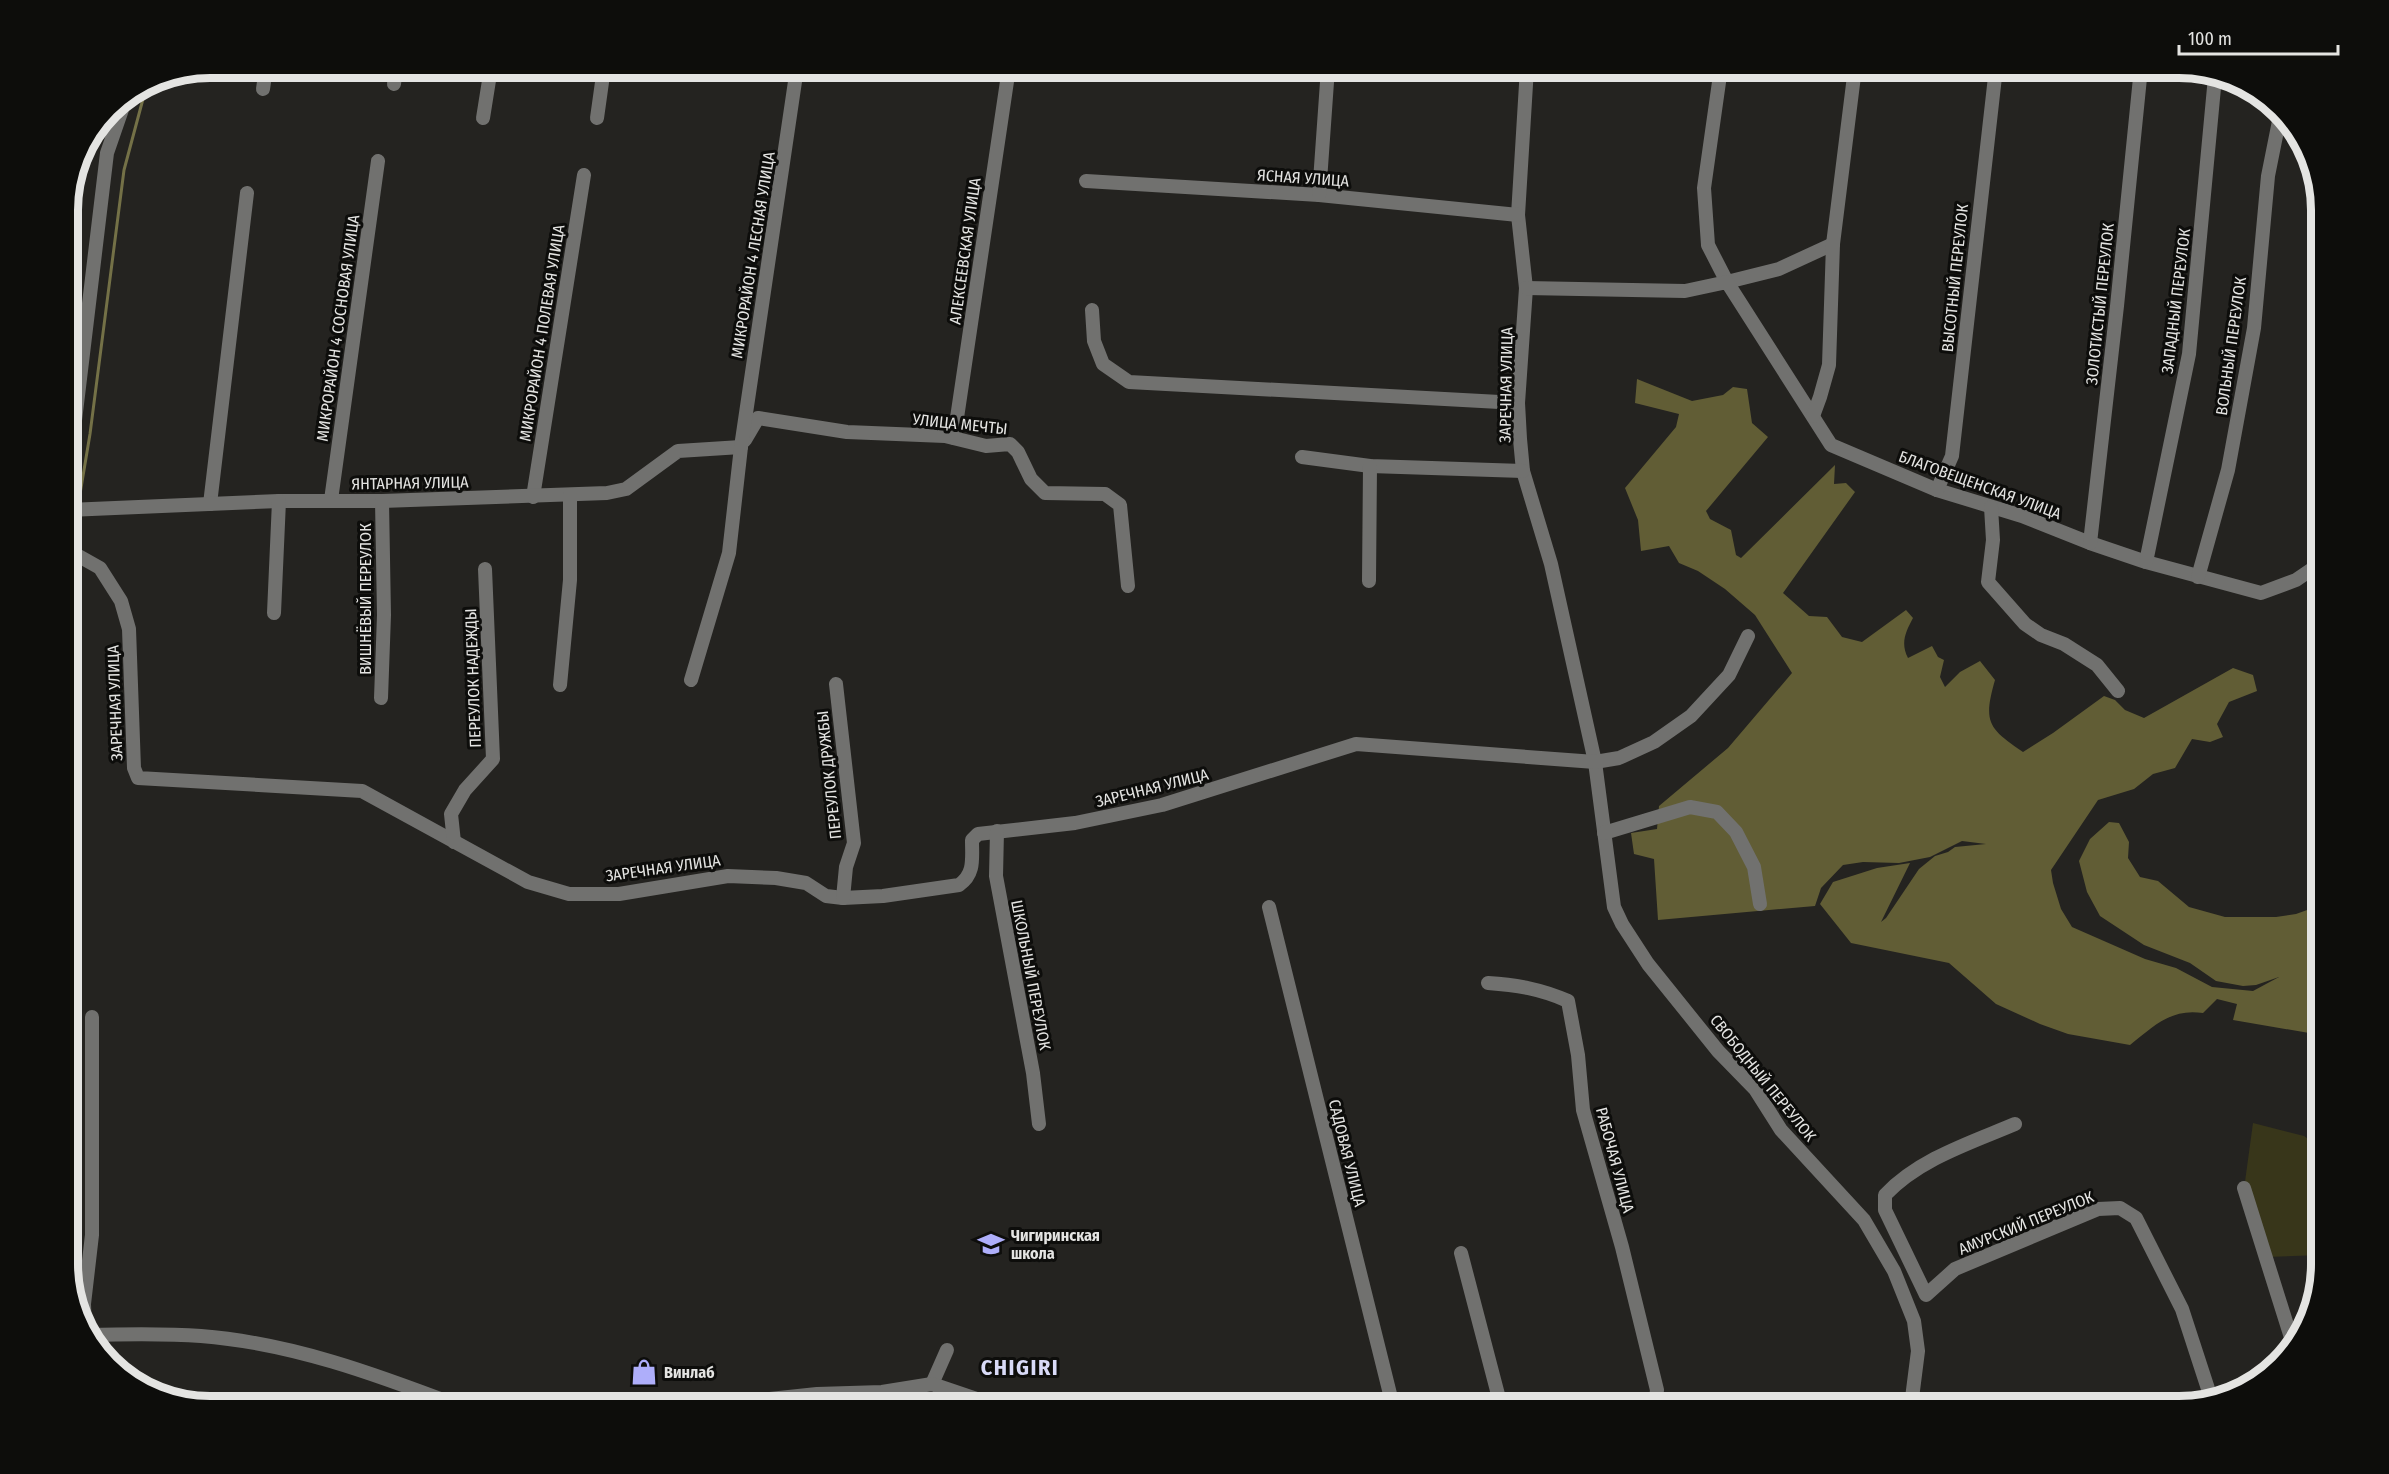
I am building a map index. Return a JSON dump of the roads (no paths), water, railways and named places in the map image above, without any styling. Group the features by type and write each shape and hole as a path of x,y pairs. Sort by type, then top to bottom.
{"street":[{"path":"263,89 265,78"},
{"path":"394,84 395,78"},
{"path":"483,118 489,78"},
{"path":"597,118 603,78"},
{"name":"МИКРОРАЙОН 4 ЛЕСНАЯ УЛИЦА","path":"691,680 729,553 741,447 796,78"},
{"name":"АЛЕКСЕЕВСКАЯ УЛИЦА","path":"954,438 1008,78"},
{"path":"1319,195 1328,78"},
{"name":"ЗАРЕЧНАЯ УЛИЦА","path":"1526,78 1518,215 1526,288 1518,403 1523,471 1551,564 1595,762"},
{"name":"БЛАГОВЕЩЕНСКАЯ УЛИЦА","path":"1720,78 1704,188 1708,245 1727,282 1831,445 1937,490 2022,516 2090,543 2198,577 2260,593 2296,580 2311,570"},
{"path":"1813,416 1821,397 1829,365 1833,244 1854,78"},
{"name":"ВЫСОТНЫЙ ПЕРЕУЛОК","path":"1937,490 1952,456 1995,78"},
{"name":"ЗОЛОТИСТЫЙ ПЕРЕУЛОК","path":"2090,543 2118,306 2140,78"},
{"name":"ЗАПАДНЫЙ ПЕРЕУЛОК","path":"2146,562 2189,354 2214,83"},
{"path":"78,395 107,153 121,113"},
{"name":"ВОЛЬНЫЙ ПЕРЕУЛОК","path":"2198,577 2228,470 2252,340 2268,176 2278,124"},
{"name":"МИКРОРАЙОН 4 СОСНОВАЯ УЛИЦА","path":"331,500 378,161"},
{"name":"МИКРОРАЙОН 4 ПОЛЕВАЯ УЛИЦА","path":"532,497 584,175"},
{"name":"ЯСНАЯ УЛИЦА","path":"1086,181 1319,195 1518,215"},
{"path":"210,504 247,193"},
{"path":"1526,288 1684,291 1779,269 1833,244"},
{"path":"1092,310 1094,341 1102,364 1128,382 1518,403"},
{"name":"УЛИЦА МЕЧТЫ","path":"741,447 758,418 847,432 954,438 986,446 1010,444 1018,452 1031,479 1045,493 1106,494 1120,505 1128,586"},
{"name":"ЯНТАРНАЯ УЛИЦА","path":"78,510 279,501 382,501 607,494 627,489 678,451 741,447"},
{"path":"1302,457 1370,466 1523,471"},
{"path":"1369,581 1370,466"},
{"path":"560,685 570,580 570,495"},
{"path":"274,613 279,501"},
{"name":"ВИШНЁВЫЙ ПЕРЕУЛОК","path":"381,698 384,615 382,501"},
{"path":"1991,507 1993,540 1988,582 2025,624 2042,635 2064,644 2097,665 2118,690"},
{"name":"ЗАРЕЧНАЯ УЛИЦА","path":"78,556 100,568 121,601 129,629 134,768 138,778 362,791 528,882 568,894 619,894 728,876 776,878 806,883 826,896 843,898 883,896 959,885 969,878 972,840 978,834 1075,823 1162,805 1356,744 1595,762 1619,758 1654,742 1690,716 1729,675 1748,636"},
{"name":"ПЕРЕУЛОК НАДЕЖДЫ","path":"454,842 451,814 465,790 493,759 485,569"},
{"name":"ПЕРЕУЛОК ДРУЖБЫ","path":"836,684 854,843 846,867 843,898"},
{"name":"СВОБОДНЫЙ ПЕРЕУЛОК","path":"1595,762 1614,907 1622,924 1648,963 1718,1051 1755,1089 1781,1130 1864,1220 1894,1271 1914,1321 1918,1351 1912,1396"},
{"path":"1604,833 1690,807 1717,812 1736,832 1754,867 1760,904"},
{"name":"ШКОЛЬНЫЙ ПЕРЕУЛОК","path":"997,831 996,876 1033,1073 1039,1124"},
{"name":"САДОВАЯ УЛИЦА","path":"1269,907 1390,1396"},
{"name":"РАБОЧАЯ УЛИЦА","path":"1488,983 1519,985 1568,1000 1578,1055 1583,1110 1622,1246 1657,1390 1656,1396"},
{"path":"84,1303 92,1235 92,1017"},
{"name":"АМУРСКИЙ ПЕРЕУЛОК","path":"2015,1124 1935,1158 1900,1180 1885,1196 1885,1210 1926,1295 1955,1269 2098,1209 2120,1208 2136,1218 2182,1309 2209,1393"},
{"path":"2244,1188 2291,1334"},
{"path":"1461,1253 1499,1396"},
{"path":"98,1333 201,1336 285,1349 343,1364 429,1396"},
{"path":"932,1384 946,1350"},
{"path":"875,1396 932,1384 966,1396"},
{"path":"798,1396 817,1394 830,1396"}],"waterway":[{"path":"78,506 90,434 124,170 144,96"}],"place":[{"name":"Чигиринская школа","path":"991,1244"},
{"name":"Винлаб","path":"644,1372"}],"district":[{"name":"CHIGIRI","path":"1020,1367"}]}
